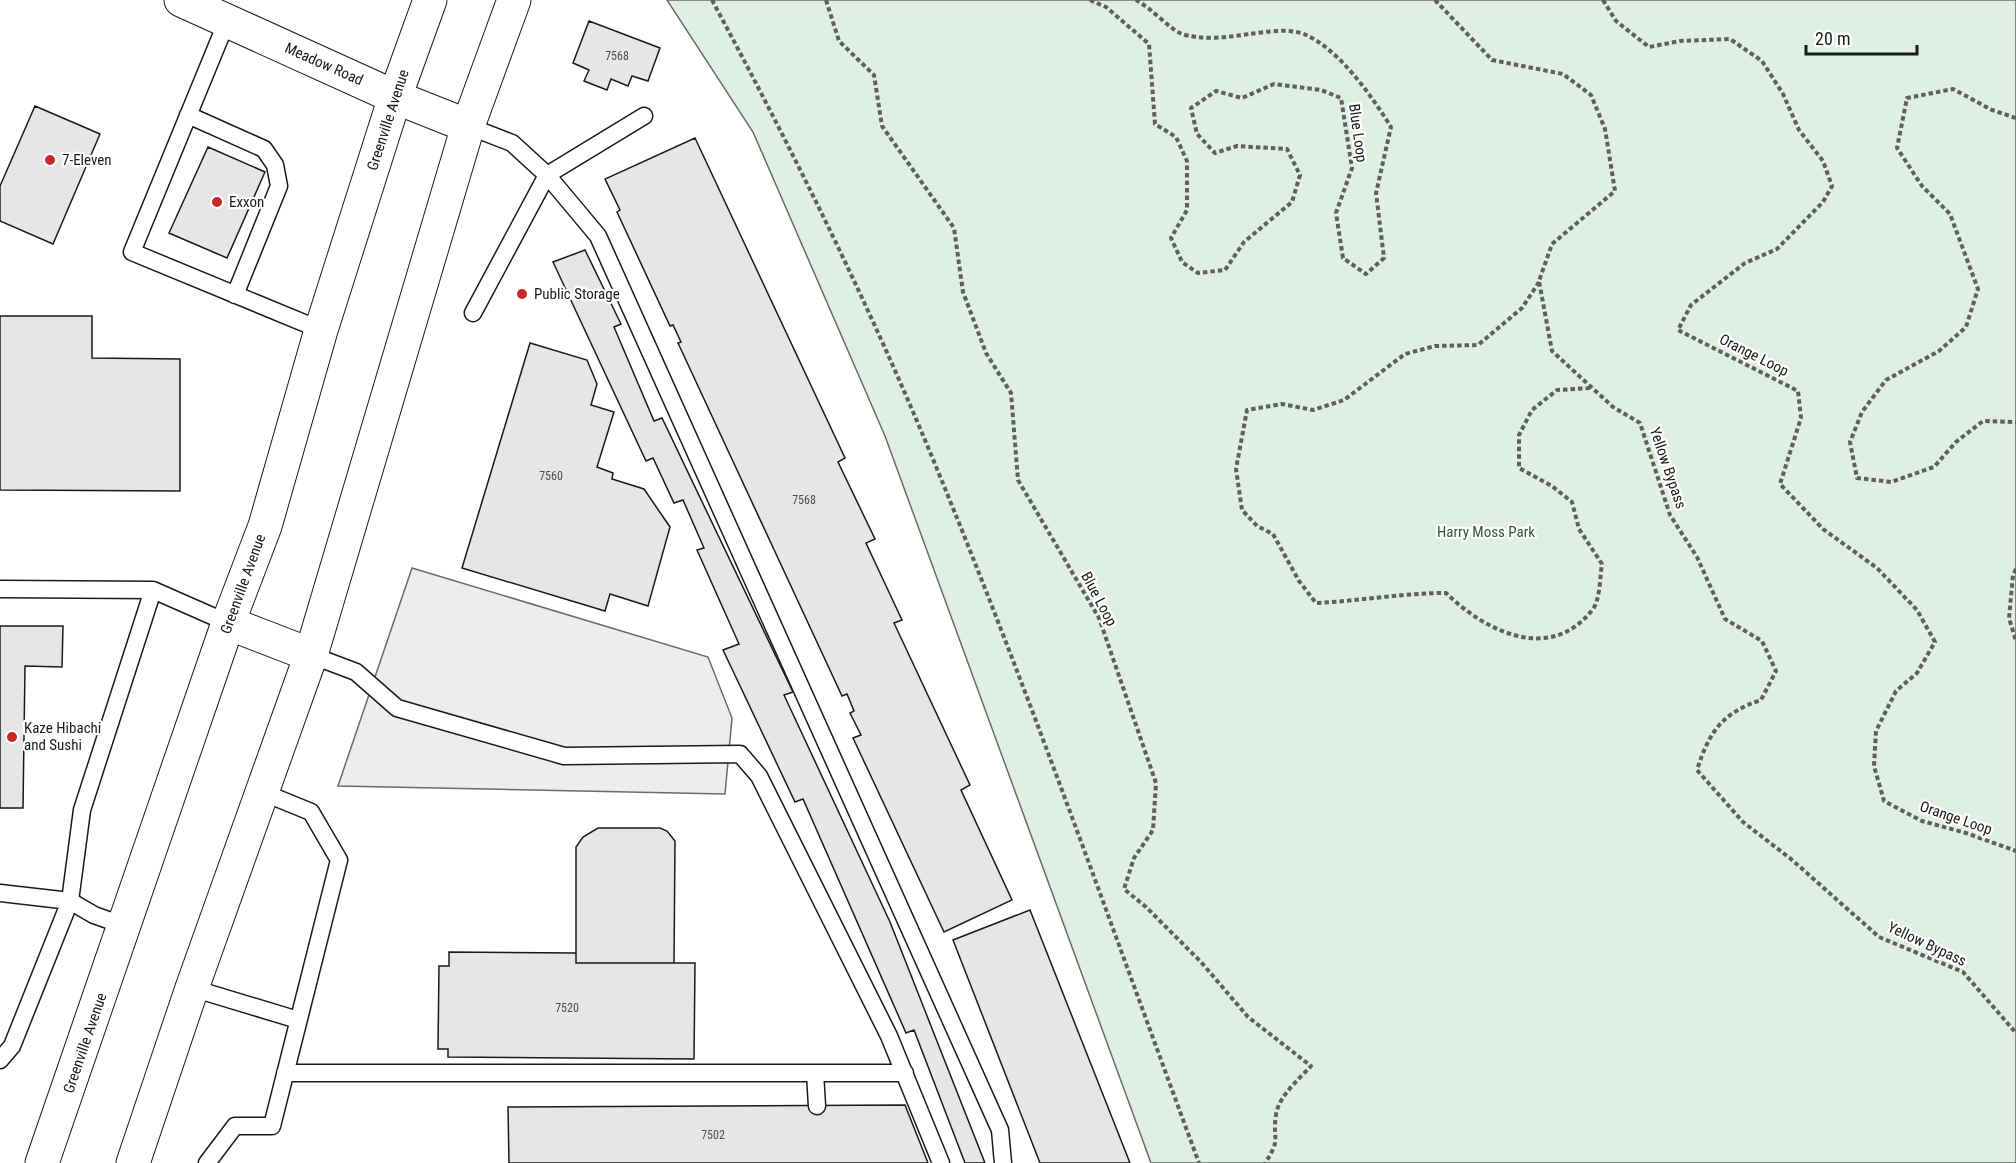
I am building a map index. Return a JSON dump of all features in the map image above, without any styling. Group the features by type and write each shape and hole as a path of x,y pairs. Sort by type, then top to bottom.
{"main road":[{"name":"Meadow Road","path":"181,0 395,97 468,126"},
{"name":"Greenville Avenue","path":"42,1163 228,623 265,526 321,330 395,97 430,0"},
{"path":"133,1163 192,988 311,655 468,126 514,0"},
{"path":"228,623 311,655"}],"lane":[{"path":"227,21 132,252 321,330"},
{"path":"188,115 264,149 275,165 279,186 235,295"},
{"path":"473,313 548,175 644,116"},
{"path":"468,126 512,143 548,175 598,236 1000,1130 1003,1163"},
{"path":"0,589 153,590 228,623"},
{"path":"0,1060 12,1046 70,901 82,810 153,590"},
{"path":"311,655 356,672 397,708 564,756 740,754 759,776 889,1036 941,1163"},
{"path":"207,1163 235,1126 272,1126 339,860 311,812 262,792"},
{"path":"0,894 70,901 94,915 125,926"},
{"path":"192,988 298,1020"},
{"path":"285,1073 905,1073"},
{"path":"815,1073 817,1106"}],"path":[{"path":"712,0 760,90 847,265 936,466 1000,630 1199,1163"},
{"name":"Blue Loop","path":"826,0 839,41 874,75 882,126 954,228 963,292 986,353 1011,393 1018,480 1100,618 1156,783 1153,830 1134,858 1124,889 1146,907 1201,962 1248,1017 1311,1066 1291,1088 1275,1113 1276,1147 1265,1163"},
{"name":"Blue Loop","path":"1090,0 1106,7 1149,44 1155,124 1176,137 1187,161 1187,210 1171,238 1182,262 1198,273 1225,270 1244,242 1292,202 1300,175 1287,149 1237,146 1215,153 1197,134 1191,108 1216,91 1242,98 1274,84 1321,90 1341,98 1352,168 1336,213 1342,258 1366,274 1384,258 1376,193 1391,127 1372,95 1340,60 1303,34 1272,31 1220,38 1180,33 1153,9 1136,0"},
{"name":"Yellow Bypass","path":"1435,0 1492,60 1563,74 1591,95 1605,129 1615,191 1552,244 1539,281 1552,351 1612,407 1640,423 1670,515 1697,557 1725,619 1762,641 1776,671 1761,700 1737,708 1707,741 1697,770 1743,822 1791,859 1880,937 1962,972 2016,1033"},
{"name":"Orange Loop","path":"1603,0 1616,21 1649,47 1680,41 1730,39 1762,61 1783,94 1799,130 1823,161 1832,186 1823,202 1777,249 1745,263 1691,305 1678,330 1798,391 1801,418 1780,484 1823,529 1877,568 1917,610 1935,642 1917,673 1896,691 1876,731 1874,766 1884,801 1922,821 1966,833 2016,851"},
{"path":"2016,118 1992,110 1953,89 1907,98 1897,148 1922,186 1950,213 1978,289 1966,327 1939,351 1886,380 1862,412 1850,442 1857,478 1891,482 1902,479 1935,467 1956,442 1983,421 2016,422"},
{"path":"1539,281 1522,308 1478,345 1436,346 1405,354 1344,400 1313,410 1282,404 1248,410 1236,469 1242,510 1257,526 1273,534 1299,581 1316,603 1366,601 1412,593 1446,593 1467,614 1517,638 1563,636 1594,608 1602,564 1579,529 1572,502 1552,486 1519,468 1519,435 1532,410 1557,390 1592,388"},
{"path":"2016,569 2013,575 2009,618 2016,642"}],"green space":[{"name":"Harry Moss Park","path":"667,0 2016,0 2016,1163 1151,1163 885,436 753,132"}],"shaded area":[{"path":"412,568 708,657 732,718 725,794 338,786"}],"building":[{"path":"589,21 660,48 648,81 632,76 628,86 611,79 607,90 584,81 589,70 573,63"},
{"name":"7-Eleven","path":"35,106 100,134 53,244 0,221 0,186"},
{"path":"695,138 845,458 838,462 875,539 866,543 902,620 894,623 970,785 961,790 1012,900 944,932 853,738 861,735 850,713 854,711 847,694 842,696 678,343 681,342 673,325 670,326 617,212 620,210 605,179"},
{"name":"Exxon","path":"208,147 265,172 227,258 169,233"},
{"path":"585,250 621,324 614,327 654,421 662,418 793,692 784,695 890,922 985,1163 965,1163 914,1030 906,1033 803,799 795,802 723,650 739,644 697,550 704,548 683,500 674,503 653,458 646,461 553,262"},
{"path":"0,316 92,316 92,358 180,359 180,491 0,490"},
{"path":"530,343 587,360 597,384 591,405 614,412 597,467 613,473 612,479 644,489 670,527 648,606 610,594 605,611 462,568"},
{"name":"Kaze Hibachi and Sushi","path":"0,626 63,626 62,667 25,666 23,808 0,808"},
{"path":"598,828 660,828 667,831 675,841 674,963 576,963 576,847 583,837"},
{"path":"1030,910 1130,1163 1040,1163 953,940"},
{"path":"449,952 576,953 576,963 695,963 694,1059 448,1057 448,1049 438,1049 439,966 449,966"},
{"path":"905,1105 928,1163 509,1163 508,1107"}],"place":[{"name":"7-Eleven","path":"50,160"},
{"name":"Exxon","path":"217,202"},
{"name":"Public Storage","path":"522,294"},
{"name":"Kaze Hibachi and Sushi","path":"12,737"}]}
